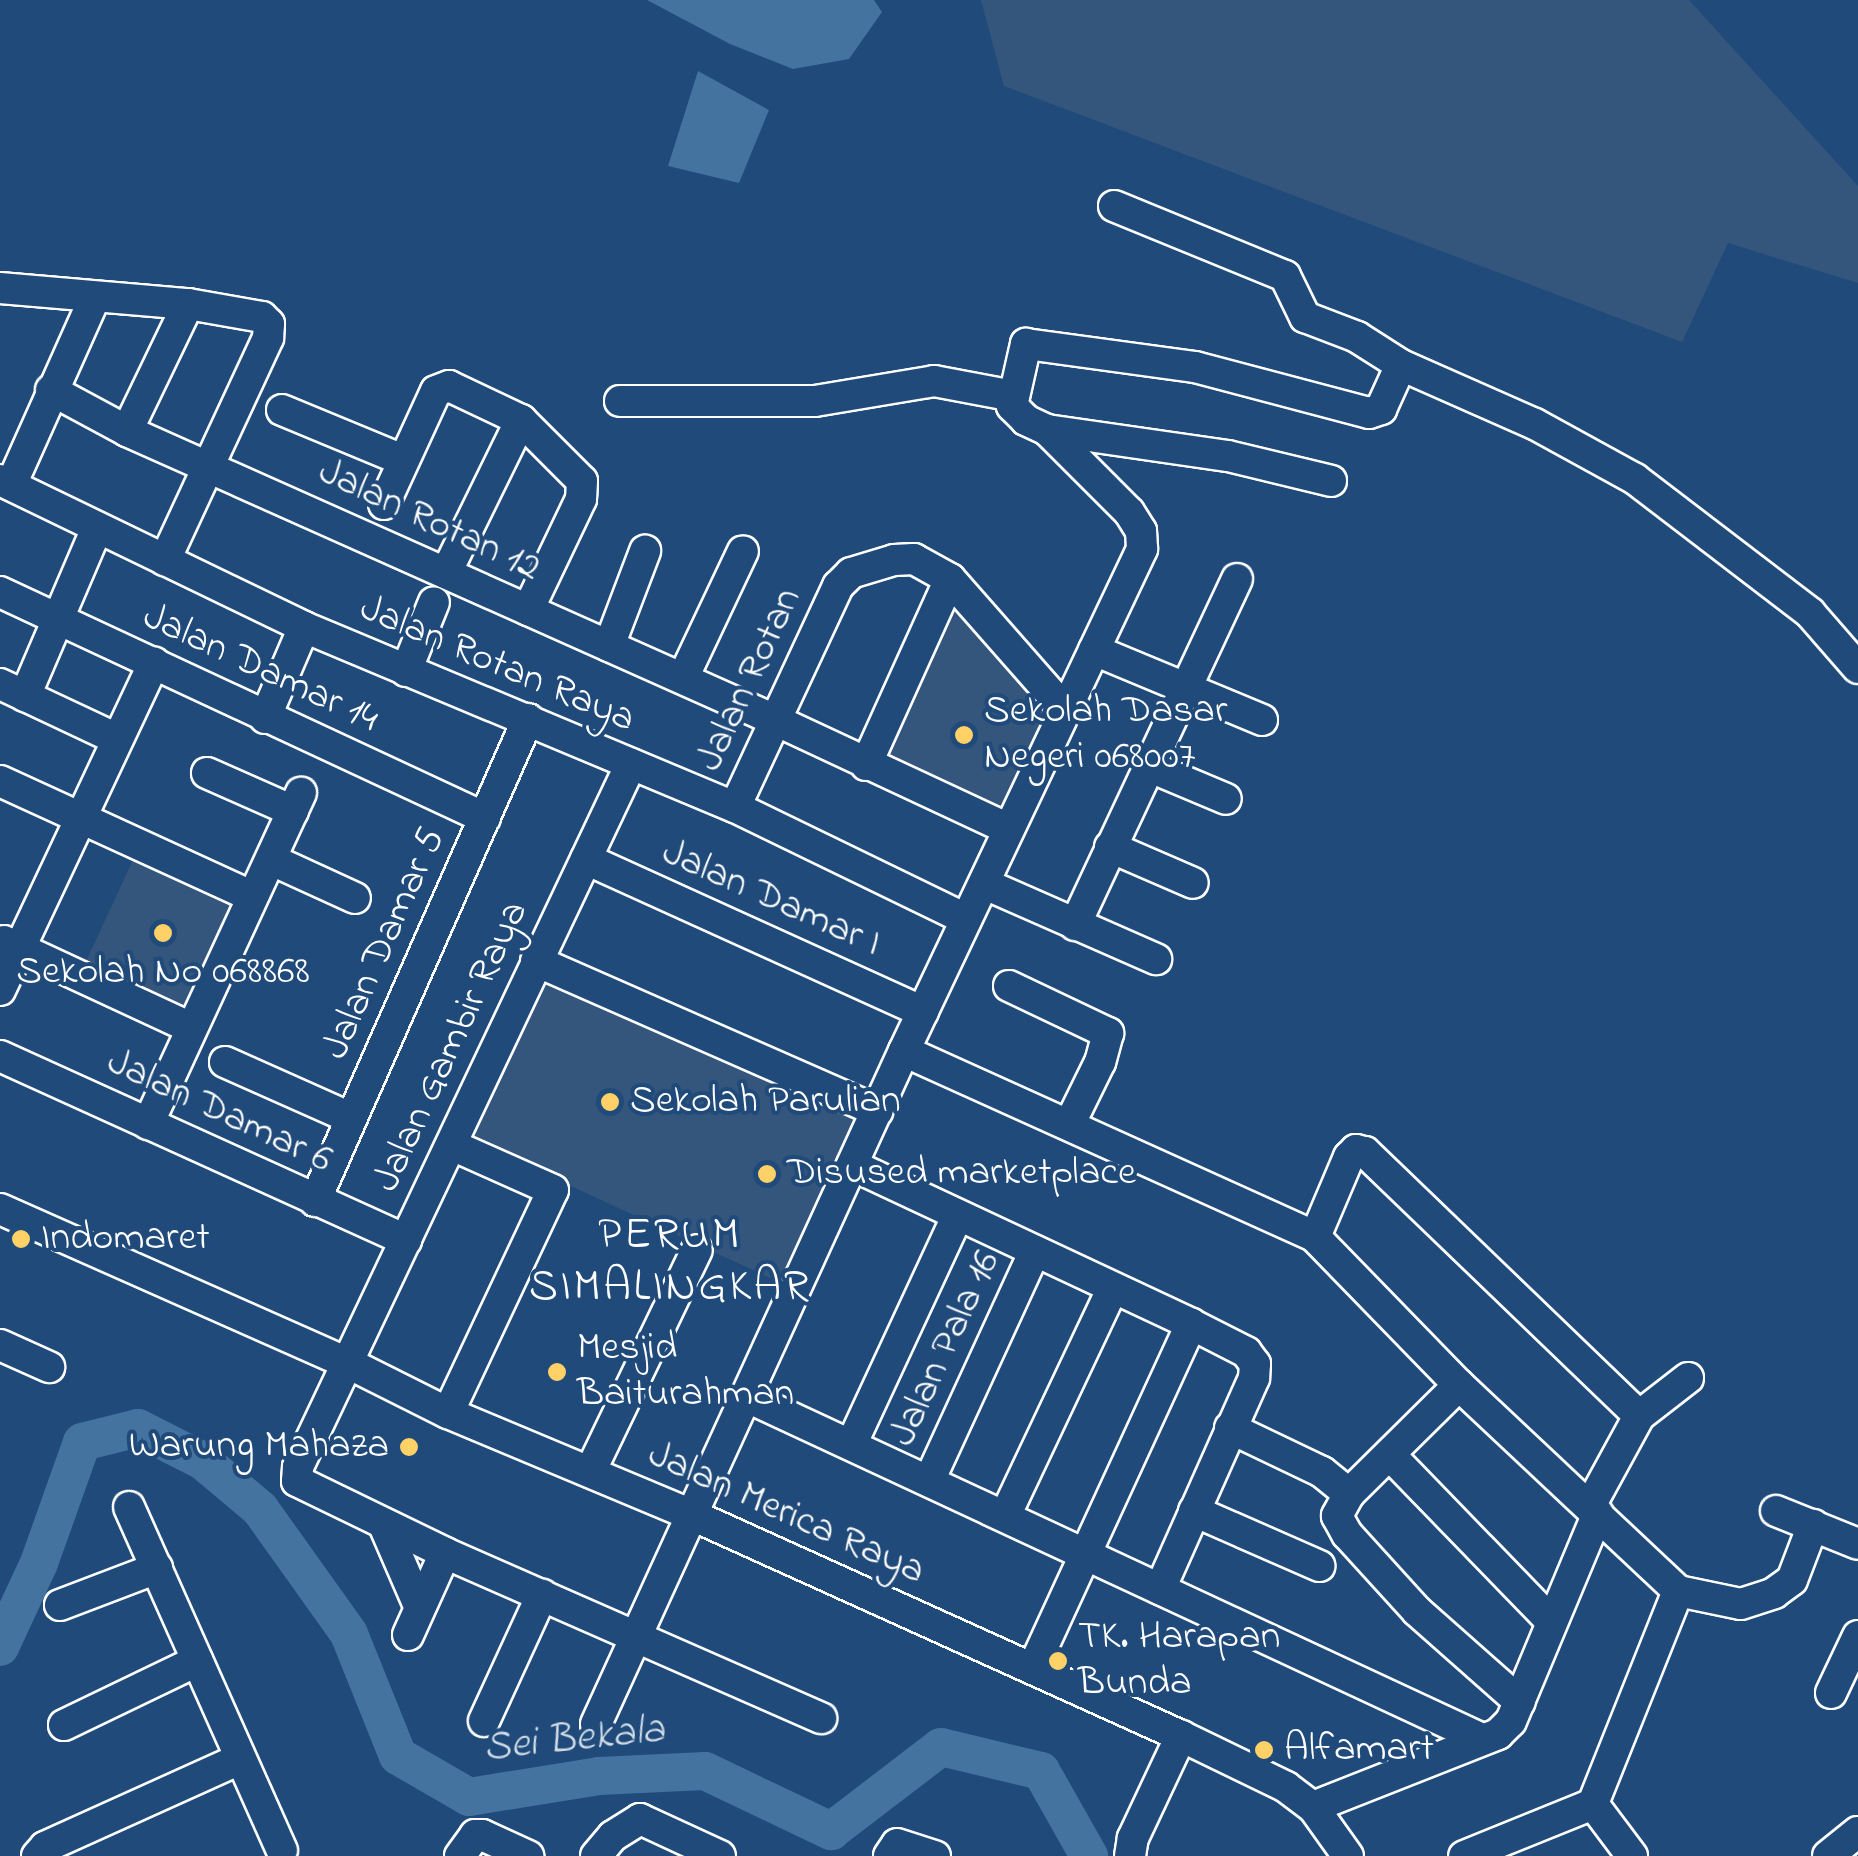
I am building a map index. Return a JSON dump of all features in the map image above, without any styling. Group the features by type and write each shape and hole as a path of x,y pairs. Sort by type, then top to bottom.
{"street":[{"path":"1114,206 1285,276 1305,317 1357,337 1401,364 1535,424 1634,478 1810,613 1858,668"},
{"path":"0,288 188,304 262,317 269,324 268,338 164,560"},
{"path":"6,482 95,297"},
{"path":"127,431 188,304"},
{"path":"596,1724 904,1052 1142,550 1141,532 1129,512 1047,430 1018,414 1012,406 1026,344 1196,368 1369,413 1381,409 1401,364"},
{"path":"620,402 815,401 934,381 1014,396"},
{"path":"384,504 436,391 449,386 521,420 582,481 580,499 528,610"},
{"name":"Jalan Rotan 12","path":"51,390 127,431 207,463 1009,829"},
{"path":"282,410 403,460"},
{"path":"446,573 521,420"},
{"path":"1047,430 1228,456 1330,481"},
{"name":"Jalan Rotan Raya","path":"6,482 304,627 735,807 966,919"},
{"path":"97,528 58,619 12,690 117,739"},
{"path":"608,646 646,551"},
{"path":"683,678 743,551"},
{"name":"Jalan Rotan","path":"735,807 838,586 852,574 894,560 914,560 950,579 1065,710"},
{"path":"866,765 950,579"},
{"path":"1075,925 1238,579"},
{"name":"Jalan Damar 14","path":"0,592 485,818"},
{"path":"406,671 434,602"},
{"path":"264,718 304,627"},
{"path":"1094,650 1262,720"},
{"path":"0,990 9,943 79,818 154,662"},
{"name":"Jalan Damar 5","path":"315,1200 528,719"},
{"name":"Jalan Gambir Raya","path":"384,1525 305,1488 297,1481 298,1467 631,764"},
{"path":"1150,767 1226,800"},
{"path":"148,1124 296,802 208,773"},
{"path":"0,781 251,896"},
{"path":"1110,846 1193,883"},
{"name":"Jalan Damar I","path":"586,859 923,1012"},
{"path":"272,860 355,898"},
{"path":"985,884 1156,959"},
{"path":"9,943 191,1028"},
{"path":"536,961 878,1111"},
{"path":"1009,986 1108,1033 1100,1062 1070,1124"},
{"path":"904,1052 1316,1237 1459,1385 1678,1591 1741,1604 1774,1593 1792,1580 1813,1525"},
{"name":"Jalan Damar 6","path":"0,1056 406,1240"},
{"path":"225,1062 351,1118"},
{"path":"448,1413 552,1190 452,1145"},
{"path":"1316,1237 1348,1157 1356,1150 1365,1152 1638,1416"},
{"path":"852,1164 1191,1324 1246,1352 1255,1364 1254,1378 1160,1588"},
{"name":"Jalan Merica Raya","path":"0,1210 350,1364 448,1413 690,1514 1181,1736 1286,1787 1313,1807 1348,1856"},
{"path":"852,1443 958,1215"},
{"path":"590,1472 697,1250"},
{"name":"Jalan Pala 16","path":"929,1481 1035,1251"},
{"path":"1006,1516 1112,1288"},
{"path":"1033,1668 1191,1324"},
{"path":"0,1346 50,1367"},
{"path":"1313,1807 1498,1734 1511,1721 1594,1509 1638,1416 1688,1378"},
{"path":"1459,1385 1349,1494 1337,1516 1347,1534 1417,1611 1520,1702"},
{"path":"747,1397 1480,1738"},
{"path":"1230,1428 1322,1472 1349,1494"},
{"path":"1390,1455 1552,1621"},
{"path":"129,1507 281,1854"},
{"path":"1194,1511 1319,1566"},
{"path":"1776,1511 1858,1544"},
{"path":"384,1525 821,1718"},
{"path":"384,1525 414,1622 444,1553"},
{"path":"60,1605 157,1568"},
{"path":"1482,1853 1593,1804 1678,1591"},
{"path":"484,1721 542,1596"},
{"path":"1831,1693 1858,1636"},
{"path":"64,1725 197,1661"},
{"path":"1130,1856 1133,1838 1181,1736"},
{"path":"37,1856 45,1847 238,1760"},
{"path":"1593,1804 1632,1856"},
{"path":"596,1856 613,1836 640,1819 720,1856"},
{"path":"1828,1856 1858,1832"},
{"path":"460,1856 475,1835 482,1834 528,1856"},
{"path":"889,1856 898,1844 935,1856"}],"shaded area":[{"path":"647,0 874,0 882,12 849,59 793,69 730,44"},
{"path":"981,0 1689,0 1858,186 1858,283 1728,243 1682,342 1004,86"},
{"path":"698,71 769,110 739,183 668,166"},
{"name":"Sekolah Dasar Negeri 068007","path":"947,591 1057,706 1005,823 872,765"},
{"name":"Sekolah No 068868","path":"139,847 244,896 188,1018 82,970"},
{"name":"Sekolah Parulian","path":"544,971 858,1114 781,1283 467,1138"}],"waterway":[{"name":"Sei Bekala","path":"0,1647 39,1563 82,1442 138,1428 203,1461 260,1509 349,1634 398,1756 469,1797 599,1776 705,1771 831,1831 941,1747 1041,1771 1089,1856"}],"place":[{"name":"Sekolah Dasar Negeri 068007","path":"964,735"},
{"name":"Sekolah No 068868","path":"163,933"},
{"name":"Sekolah Parulian","path":"610,1102"},
{"name":"Disused marketplace","path":"767,1174"},
{"name":"Indomaret","path":"21,1239"},
{"name":"Mesjid Baiturahman","path":"557,1372"},
{"name":"Warung Mahaza","path":"409,1447"},
{"name":"TK. Harapan Bunda","path":"1058,1661"},
{"name":"Alfamart","path":"1264,1750"}],"district":[{"name":"PERUM SIMALINGKAR","path":"670,1263"}]}
